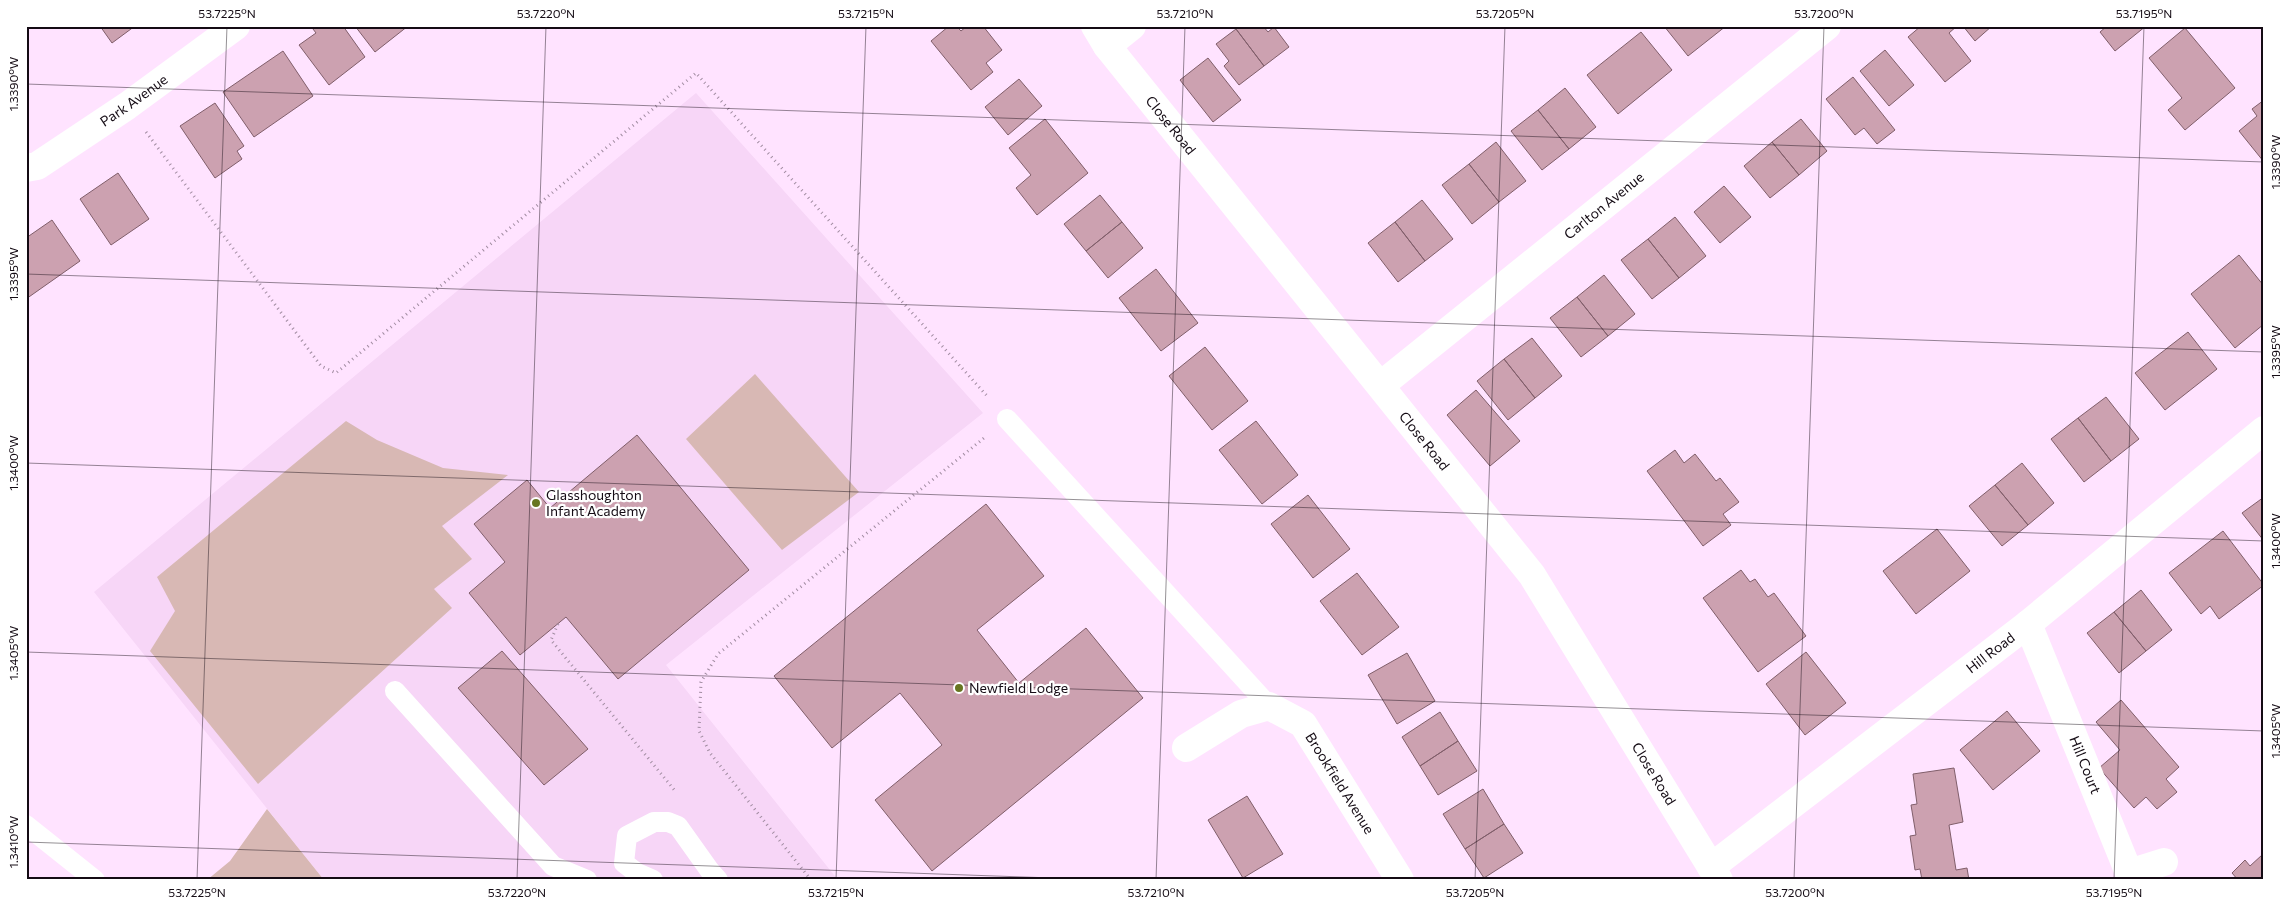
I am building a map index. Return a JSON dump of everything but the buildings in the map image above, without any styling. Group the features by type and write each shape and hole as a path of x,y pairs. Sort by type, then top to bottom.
{"street":[{"name":"Park Avenue","path":"26,168 37,166 126,106 236,26"},
{"path":"1101,36 1132,26"},
{"name":"Carlton Avenue","path":"1381,385 1827,26"},
{"name":"Close Road","path":"1101,36 1532,576 1715,873"},
{"name":"Hill Road","path":"1715,873 2028,624 2264,430"},
{"name":"Hill Court","path":"2028,624 2130,873 2164,862"},
{"path":"1186,748 1241,714 1269,706"},
{"name":"Brookfield Avenue","path":"1269,706 1304,724 1400,880"}],"lane":[{"path":"1008,419 1269,706"},
{"path":"395,691 553,866 587,880"},
{"path":"654,880 637,873 624,863 627,836 654,822 668,822 678,826 718,880"},
{"path":"26,825 95,880"}],"path":[{"path":"126,106 321,366 336,373 696,73 1008,419 718,654 701,682 699,730 710,752 811,880"},
{"path":"558,624 551,640 680,797"}],"shaded area":[{"name":"Glasshoughton Infant Academy","path":"696,93 983,413 666,665 838,880 324,880 94,592"},
{"path":"755,374 859,492 782,550 686,439"},
{"path":"346,421 377,440 443,468 508,475 442,526 472,559 434,589 452,608 258,784 150,651 175,611 157,577"},
{"path":"267,809 324,880 207,880 230,861"}],"place":[{"name":"Glasshoughton Infant Academy","path":"536,503"},
{"name":"Newfield Lodge","path":"959,688"}]}
